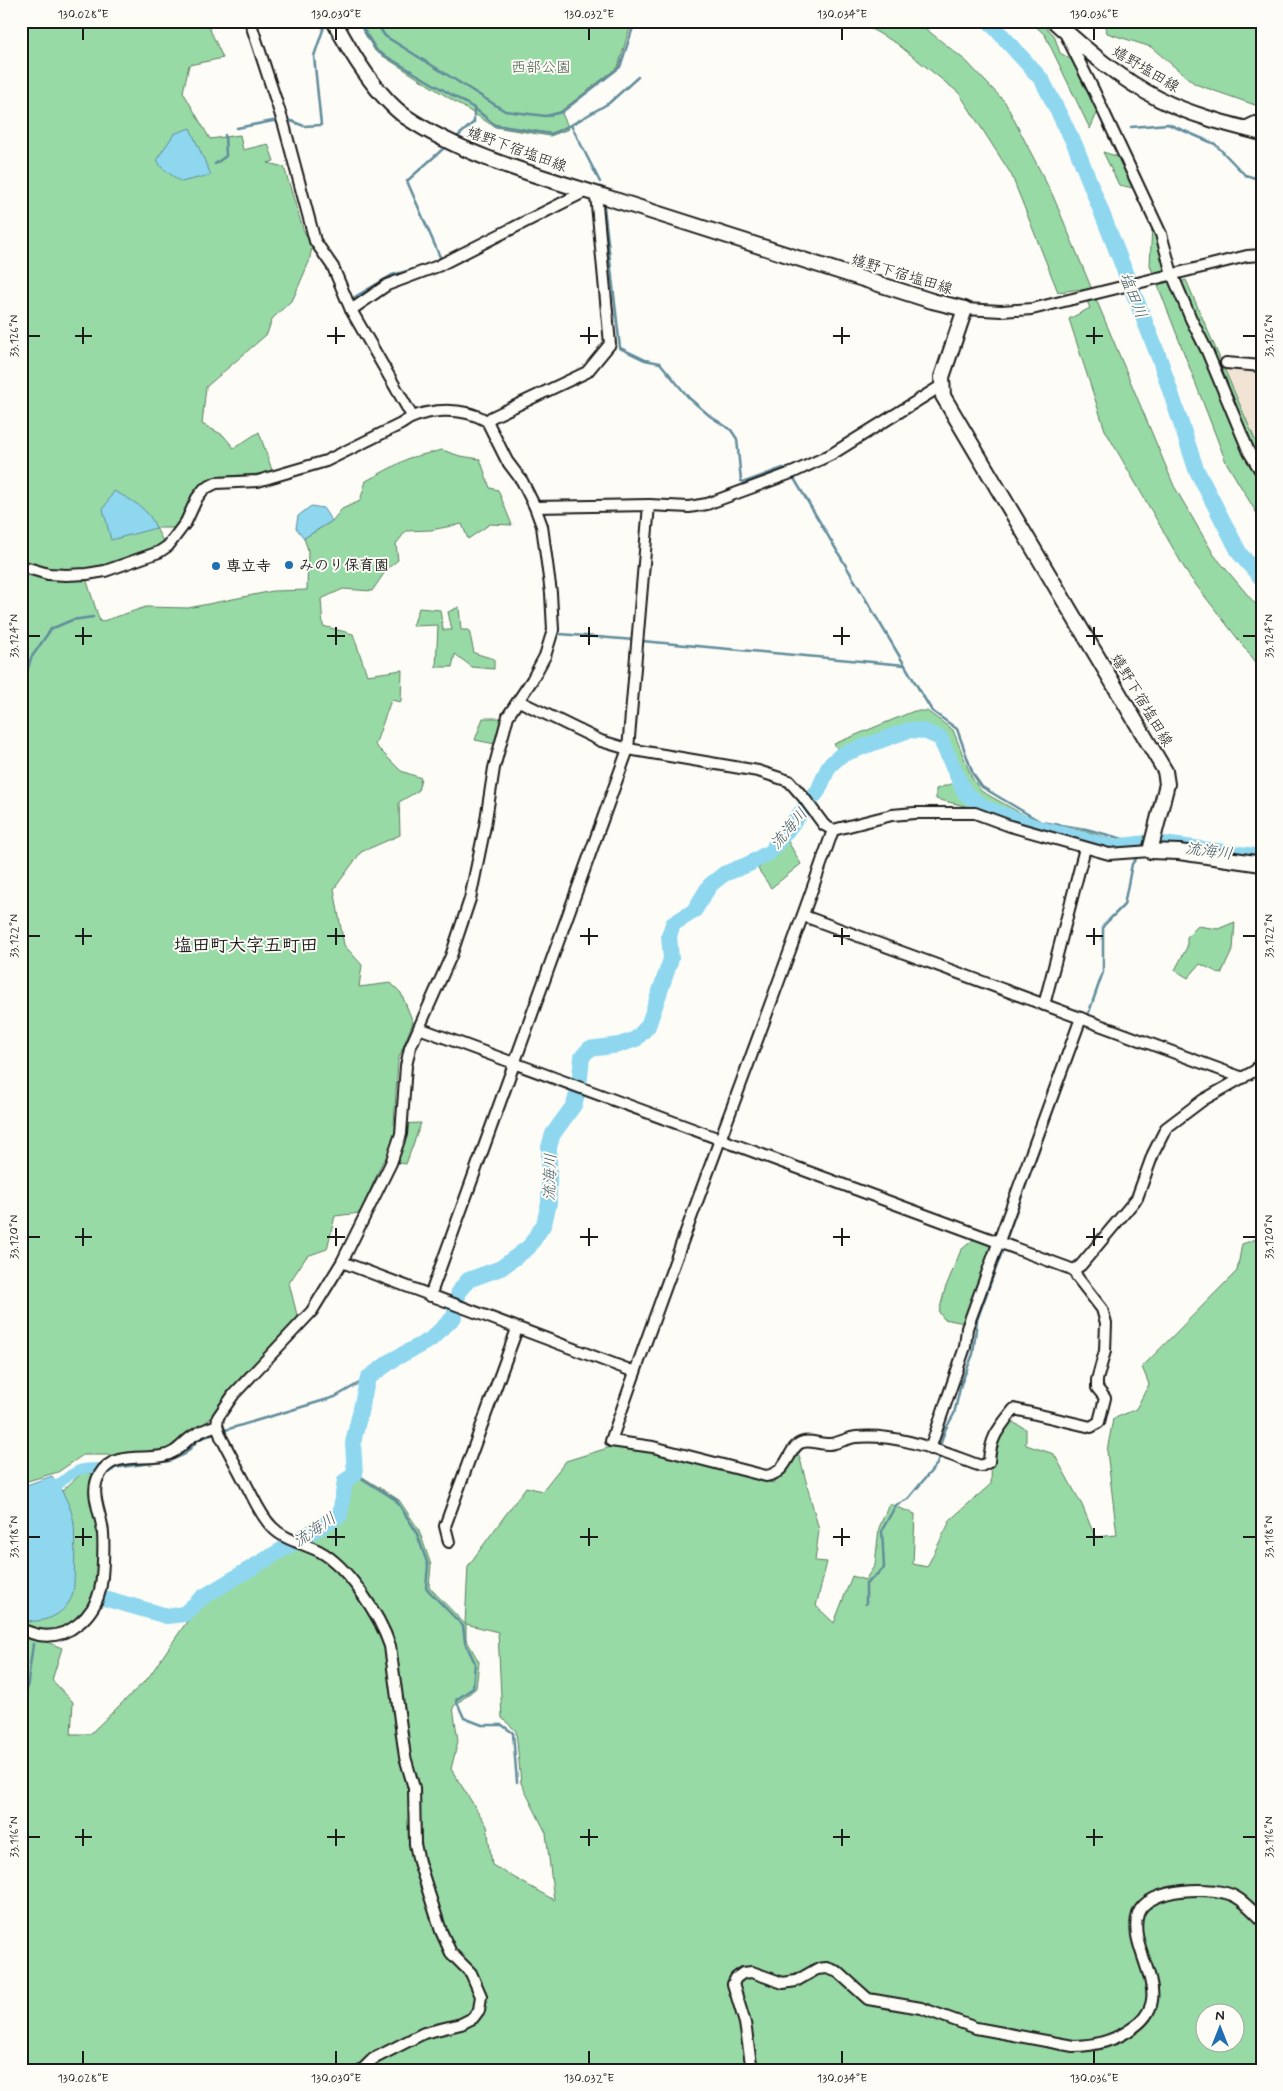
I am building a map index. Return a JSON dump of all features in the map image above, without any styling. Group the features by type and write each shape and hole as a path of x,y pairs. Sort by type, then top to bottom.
{"main road":[{"name":"嬉野下宿塩田線","path":"334,21 375,86 405,116 447,141 496,160 591,192 932,301 965,309 942,377 943,396 1165,771 1166,784 1150,851"},
{"name":"嬉野塩田線","path":"1058,26 1114,72 1159,99 1198,115 1262,133"},
{"path":"1150,851 1178,852 1262,864"}],"street":[{"path":"250,21 284,125 315,241 333,267 350,310 412,416"},
{"path":"1058,26 1094,91 1161,234 1172,274 1191,320 1207,350 1248,452 1262,473"},
{"path":"1243,128 1255,122 1262,122"},
{"path":"350,310 387,285 438,266 591,192 610,344 587,372 487,421"},
{"path":"965,309 1001,311 1032,309 1247,256 1262,255"},
{"path":"1226,363 1262,366"},
{"path":"535,507 649,505 689,507 707,504 790,473 832,454 941,386"},
{"path":"21,566 48,574 87,574 105,571 160,552 168,546 186,522 197,498 204,490 216,483 258,481 326,461 401,424 412,416 449,411 467,414 487,421 508,461 522,481 542,526 552,593 553,630 544,656 519,701 508,716 494,768 485,826 470,899 451,956 410,1048 406,1066 401,1134 391,1163 342,1262 312,1311 234,1394 218,1417 221,1437 262,1514 273,1528 287,1538 320,1552 338,1565 373,1609 384,1629 390,1646 405,1758 414,1788 415,1844 418,1862 440,1931 451,1953 471,1973 481,1996 479,2010 473,2018 462,2024 424,2033 373,2059 362,2070"},
{"path":"430,1296 628,749 649,505"},
{"path":"519,701 601,741 628,749 758,771 789,781 813,808 824,825 833,830 892,815 975,813 1010,826 1109,854 1150,851"},
{"path":"419,1028 721,1138 1074,1270 1077,1278 1102,1308 1106,1323 1105,1351 1097,1380 1097,1388 1105,1398 1099,1422 1091,1427 1014,1409 994,1434 990,1446 989,1462 981,1466 895,1437 855,1437 829,1444 804,1442 796,1446 786,1464 775,1475 766,1476 653,1447 611,1441 721,1138 804,916 833,830"},
{"path":"1044,1005 1085,848"},
{"path":"804,916 1243,1078"},
{"path":"930,1448 965,1347 967,1328 1081,1018"},
{"path":"1074,1270 1137,1198 1153,1154 1166,1128 1203,1100 1256,1070 1262,1062"},
{"path":"342,1262 635,1372"},
{"path":"449,1542 445,1526 517,1329"},
{"path":"21,1630 39,1636 55,1636 67,1632 86,1618 100,1590 103,1532 96,1498 96,1483 99,1474 107,1464 117,1460 163,1456 177,1451 193,1436 218,1425"},
{"path":"752,2070 745,2023 733,1984 742,1972 752,1972 783,1983 796,1981 817,1969 827,1968 838,1972 868,1999 921,2008 976,2028 1073,2046 1090,2046 1107,2042 1128,2031 1143,2020 1150,2010 1152,1994 1150,1979 1136,1928 1138,1912 1147,1901 1160,1895 1179,1891 1211,1890 1236,1897 1262,1920"}],"shaded area":[{"path":"1224,366 1262,370 1262,456 1258,449"}],"green space":[{"path":"21,21 206,21 223,58 189,65 183,92 210,139 240,135 243,150 268,144 274,161 268,163 284,167 303,229 312,247 309,262 293,299 272,319 267,334 206,387 202,424 223,435 234,448 259,432 273,473 227,476 203,484 177,528 156,528 163,541 155,554 83,569 100,622 146,607 188,608 273,591 307,590 308,550 304,538 332,521 342,509 360,501 366,481 409,458 442,450 460,456 480,459 490,488 498,490 512,525 490,524 468,539 462,524 431,530 406,531 396,544 398,560 387,569 372,591 343,589 321,599 323,626 353,634 367,675 402,670 401,702 391,700 375,745 401,771 421,778 418,791 399,802 400,835 361,852 334,889 344,945 362,965 359,987 391,983 401,993 413,1022 398,1060 394,1124 421,1123 406,1164 383,1161 360,1213 335,1216 327,1249 307,1256 289,1283 298,1319 262,1360 229,1390 211,1418 171,1449 121,1455 83,1455 58,1472 21,1483"},
{"name":"西部公園","path":"357,21 632,21 618,67 561,111 569,129 550,136 495,127 375,51"},
{"path":"857,21 916,21 966,61 1005,102 1053,196 1174,486 1214,555 1262,612 1262,670 1189,576 1105,430 1069,319 1090,308 1082,289 1058,292 1011,174 959,93 896,43"},
{"path":"1030,21 1039,21 1054,35 1060,53 1074,61 1098,111 1090,129 1045,35"},
{"path":"1105,21 1262,21 1262,100 1255,105 1195,84 1151,47 1107,33"},
{"path":"1103,152 1119,157 1133,188 1119,185"},
{"path":"1152,226 1170,285 1186,280 1262,456 1262,522 1226,462 1150,265"},
{"path":"459,607 461,630 469,630 474,653 494,659 494,669 472,667 455,654 452,667 436,667 438,625 413,626 419,608 440,610 443,630 452,630 448,612"},
{"path":"914,711 927,711 953,730 972,778 981,791 1040,824 1086,831 1115,840 1112,845 1041,828 990,806 969,807 936,799 936,789 965,779 944,735 924,726 908,727 839,751 834,744"},
{"path":"483,718 502,718 495,744 475,740"},
{"path":"786,838 801,864 771,888 758,869"},
{"path":"1235,922 1233,949 1221,974 1200,964 1188,978 1175,970 1187,947 1187,937 1198,926 1218,929"},
{"path":"1262,1237 1262,2070 21,2070 21,1619 31,1622 74,1523 62,1491 83,1472 94,1474 91,1495 100,1534 96,1590 83,1616 59,1632 37,1638 62,1648 52,1680 73,1702 71,1734 90,1734 148,1678 188,1620 209,1598 343,1519 348,1482 361,1476 399,1500 419,1530 431,1565 429,1587 465,1624 468,1566 526,1487 542,1491 566,1461 611,1447 654,1452 773,1483 799,1455 819,1530 815,1561 827,1562 816,1606 834,1623 852,1576 865,1580 875,1565 879,1528 889,1504 915,1514 913,1564 927,1567 951,1519 991,1484 992,1445 1010,1421 1026,1429 1026,1445 1054,1454 1082,1505 1095,1537 1117,1535 1107,1451 1113,1419 1136,1409 1149,1384 1142,1367 1237,1271 1242,1244","holes":["466,1624 498,1632 502,1718 516,1731 521,1783 546,1833 554,1900 492,1865 487,1826 451,1769 458,1741 453,1707 476,1688 479,1662 466,1639"]},
{"path":"974,1239 992,1245 964,1323 944,1319 939,1312 945,1289 961,1250"}],"water":[{"path":"190,128 211,175 181,182 161,167 157,159 174,134"},
{"path":"114,491 133,501 144,510 156,528 111,540 103,509"},
{"path":"311,506 323,508 332,521 304,538 296,528 298,516"},
{"path":"52,1476 66,1499 73,1518 75,1549 73,1593 70,1601 59,1613 45,1620 29,1621 21,1619 21,1487"}],"waterway":[{"path":"291,121 304,126 321,125 314,56 326,21"},
{"path":"358,21 377,51 474,108 495,125 551,134 609,103 638,77"},
{"path":"375,21 385,36 505,111 546,116 562,112 620,67 635,21"},
{"name":"塩田川","path":"989,21 1042,80 1075,145 1160,360 1196,469 1240,554 1262,579"},
{"path":"457,137 474,122 474,108"},
{"path":"237,128 278,120"},
{"path":"1131,127 1168,124 1215,144 1245,175 1262,180"},
{"path":"571,125 600,182"},
{"path":"215,164 226,156 225,135"},
{"path":"440,257 407,181 444,148"},
{"path":"604,207 620,348 645,360 660,363 689,398 710,416 731,430 737,439 741,481 745,482 783,468 790,470"},
{"path":"353,298 392,275 415,269"},
{"path":"792,475 932,711 957,729 973,774 982,787 1041,822 1086,829 1138,843"},
{"path":"21,693 31,658 51,629 72,620 93,617"},
{"path":"560,634 634,640"},
{"path":"642,641 905,665"},
{"name":"流海川","path":"104,1598 167,1616 184,1614 203,1597 340,1515 345,1481 355,1474 353,1443 368,1378 394,1359 430,1340 454,1317 459,1291 468,1280 501,1268 529,1247 544,1224 549,1203 549,1147 553,1134 574,1105 579,1087 582,1057 589,1049 619,1045 636,1039 648,1026 671,959 669,936 673,924 694,911 710,885 724,874 749,864 770,852 818,791 829,766 841,755 909,730 924,731 940,738 965,793 985,808 1040,829 1113,847 1147,843"},
{"name":"流海川","path":"1156,843 1262,857"},
{"path":"1088,1015 1103,972 1103,926 1124,905 1132,864 1136,859"},
{"path":"1006,1240 1084,1025"},
{"path":"940,1446 945,1430 954,1414 961,1384 973,1354 977,1320 1003,1249"},
{"path":"222,1431 335,1397 368,1378"},
{"path":"112,1468 169,1461 185,1454 199,1439 217,1433"},
{"path":"866,1604 866,1584 884,1568 882,1530 896,1505 908,1499 937,1464 940,1456"},
{"path":"58,1485 71,1474 81,1469 110,1468"},
{"path":"355,1474 396,1500 416,1531 428,1565 426,1588 463,1626 465,1642 475,1663 473,1688 456,1700 464,1718 482,1725 502,1725 513,1733 517,1782"},
{"path":"74,1634 88,1623 94,1614"},
{"path":"21,1702 26,1696 33,1644"}],"place":[{"name":"みのり保育園","path":"289,565"},
{"name":"専立寺","path":"216,566"}],"district":[{"name":"塩田町大字五町田","path":"246,945"}]}
